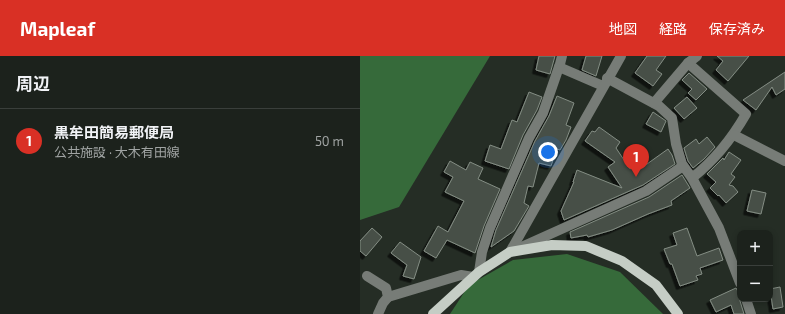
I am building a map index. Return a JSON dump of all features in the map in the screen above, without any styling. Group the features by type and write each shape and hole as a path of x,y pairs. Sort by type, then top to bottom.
{"main road":[{"path":"433,314 476,275 510,252 552,245 586,246 622,261 656,285 678,314"}],"street":[{"path":"378,314 388,297 461,275 476,275 490,228 529,138 543,114 562,56"},
{"path":"510,252 620,56"},
{"path":"654,103 688,63 697,56"},
{"path":"688,63 746,114 734,135 708,166 692,178"},
{"path":"559,67 605,82 654,103 672,118 676,144 683,166 692,178 719,228 737,275"},
{"path":"734,135 785,161"},
{"path":"510,252 646,191 683,166"},
{"path":"367,276 386,288 388,297"},
{"path":"747,302 751,314"}],"green space":[{"path":"360,56 490,56 399,207 360,220"},
{"path":"567,254 620,272 663,314 450,314 469,285 513,260"}],"building":[{"path":"539,56 555,56 550,74 536,70"},
{"path":"586,56 602,56 596,76 582,70"},
{"path":"647,56 666,56 656,70 662,74 653,86 635,73"},
{"path":"717,56 749,56 728,81 716,70 723,61"},
{"path":"785,72 785,89 776,95 772,87 756,110 743,100"},
{"path":"689,73 707,89 696,100 688,93 692,89 682,80"},
{"path":"529,92 542,97 537,110 523,135 509,169 485,161 490,145 501,149 512,120 517,122"},
{"path":"557,96 574,103 566,125 571,127 566,140 560,150 557,149 551,166 539,163 533,187 528,186 524,203 529,206 514,231 491,247 496,230 535,141 549,116"},
{"path":"687,97 697,108 684,119 674,108"},
{"path":"653,112 666,121 661,132 646,124"},
{"path":"599,127 620,142 616,148 630,169 646,158 640,169 668,149 675,164 643,185 564,220 561,211 574,182 577,170 622,188 608,167 615,162 585,141 592,131 595,132"},
{"path":"707,137 715,147 693,168 688,161 684,148 696,139 699,144"},
{"path":"729,152 741,160 731,174 735,177 729,185 733,186 738,192 726,203 710,188 716,182 707,174 723,158 724,160"},
{"path":"450,161 466,170 470,162 483,168 478,179 500,189 484,226 475,253 447,240 436,258 424,251 438,226 448,232 464,201 445,192 453,177 444,172"},
{"path":"682,175 690,188 671,201 672,205 612,230 588,237 587,235 571,238 570,232 649,197"},
{"path":"752,190 766,193 761,214 747,211"},
{"path":"372,228 382,237 366,256 360,251 360,241"},
{"path":"687,228 697,256 719,248 723,260 700,268 702,274 696,276 698,280 680,286 672,264 670,264 664,249 677,245 673,233"},
{"path":"400,242 421,257 414,279 403,276 407,265 391,253"},
{"path":"780,287 783,307 773,309 773,288"},
{"path":"736,288 737,302 740,302 744,314 734,314 731,305 716,312 710,300"}],"place":[{"name":"黒牟田簡易郵便局","path":"636,177"}]}
